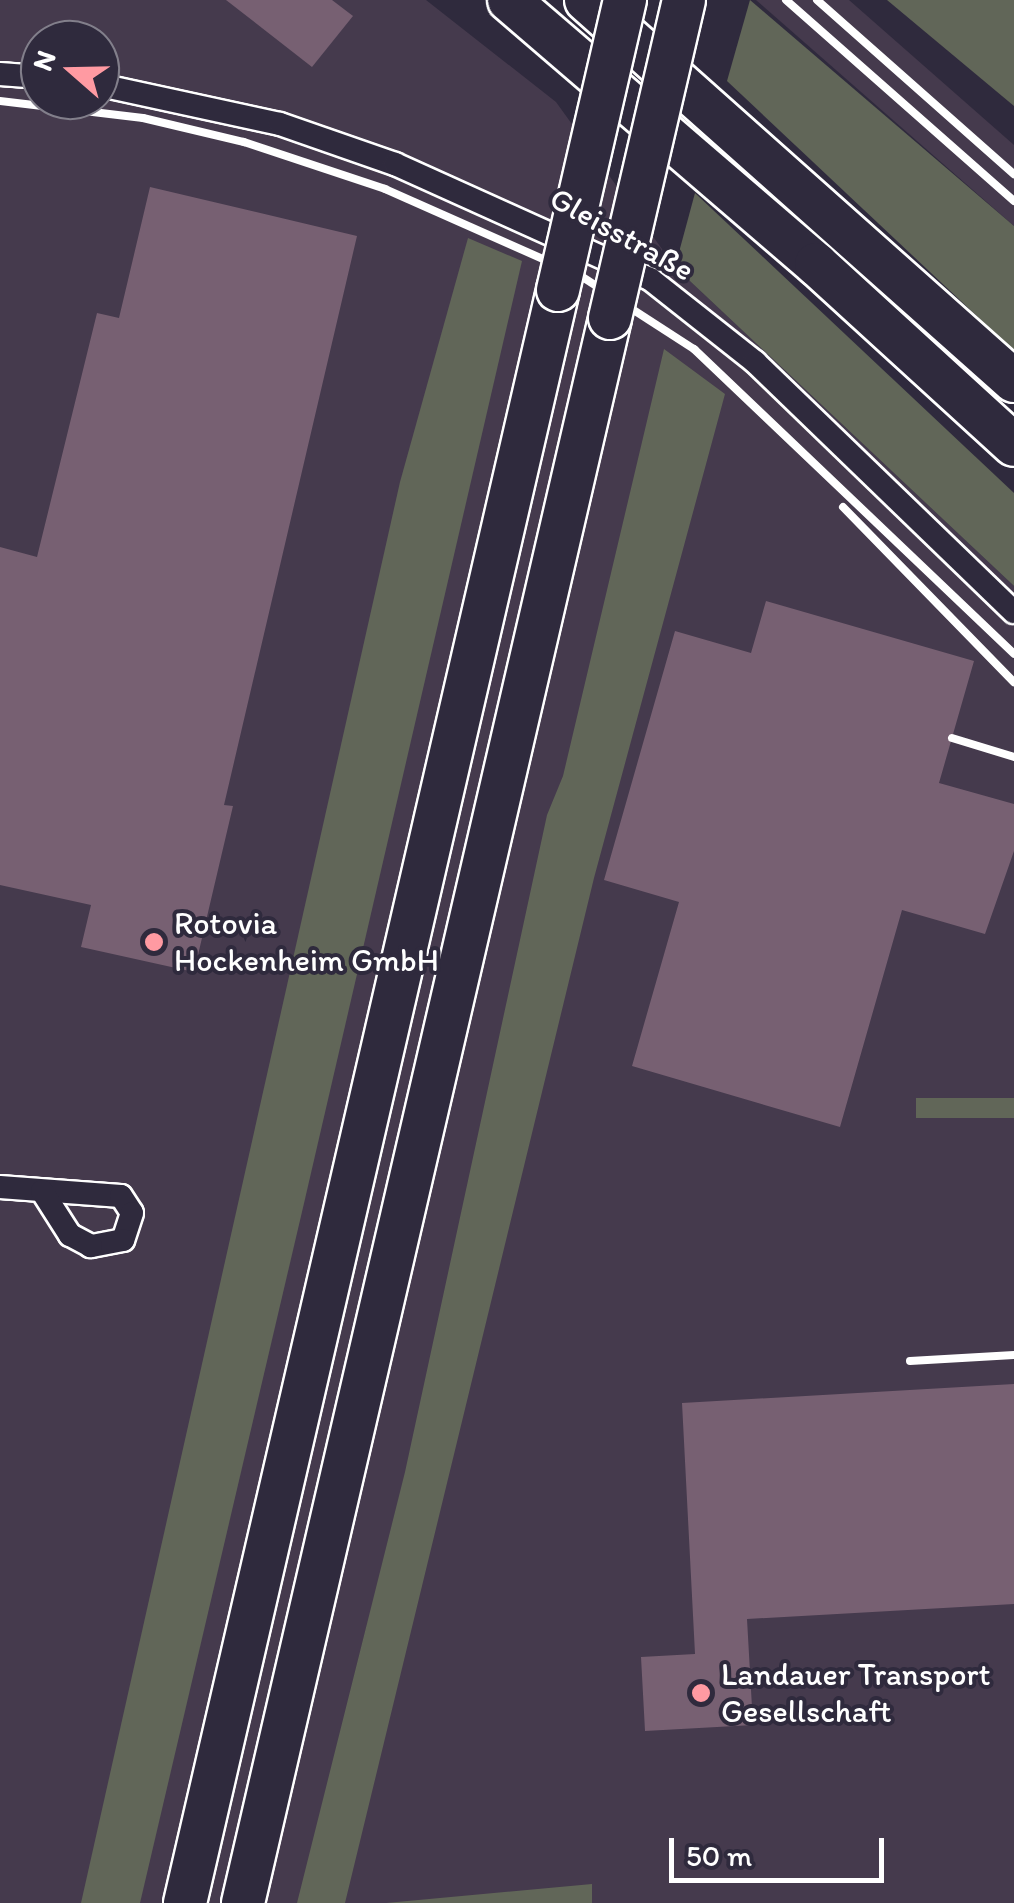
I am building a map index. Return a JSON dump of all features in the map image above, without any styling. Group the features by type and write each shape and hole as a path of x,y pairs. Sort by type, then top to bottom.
{"highway":[{"path":"510,0 816,264 1014,446"},
{"path":"586,0 1014,380"},
{"path":"185,1903 626,0"},
{"path":"243,1903 684,0"},
{"path":"638,194 682,97 711,0"}],"street":[{"name":"Gleisstraße","path":"120,90 280,124 396,164 545,226 650,279 755,362 1014,612"},
{"path":"0,1187 42,1190"}],"shaded area":[{"path":"0,0 426,0 556,102 675,267 1014,586 1014,1903 0,1903"},
{"path":"756,0 849,0 1014,145 1014,226"}],"green space":[{"path":"750,0 1014,226 1014,351 727,81"},
{"path":"887,0 1014,0 1014,106"},
{"path":"695,193 1014,493 1014,586 675,267"},
{"path":"468,238 522,261 305,1199 140,1903 81,1903 400,482"},
{"path":"664,349 725,394 594,878 345,1903 297,1903 405,1472 547,815 563,776"},
{"path":"916,1098 1014,1098 1014,1118 916,1118"},
{"path":"592,1884 592,1903 386,1903"}],"building":[{"path":"226,0 332,0 353,16 312,67"},
{"path":"150,187 357,236 224,805 233,806 194,972 81,947 91,905 0,885 0,547 37,557 97,313 119,318"},
{"path":"766,601 974,661 939,783 1014,804 1014,851 985,934 902,910 840,1127 632,1066 679,902 604,880 675,631 751,653"},
{"path":"1014,1384 1014,1604 747,1619 753,1725 645,1731 641,1657 695,1654 682,1403"}],"railway":[{"path":"786,0 1014,201"},
{"path":"817,0 1014,174"},
{"path":"0,101 143,118 244,142 385,189 581,276 694,349 1014,654"},
{"path":"843,507 1014,682"},
{"path":"952,738 1014,757"},
{"path":"910,1361 1014,1355"}],"place":[{"name":"Rotovia Hockenheim GmbH","path":"154,942"},
{"name":"Landauer Transport Gesellschaft","path":"701,1693"}]}
